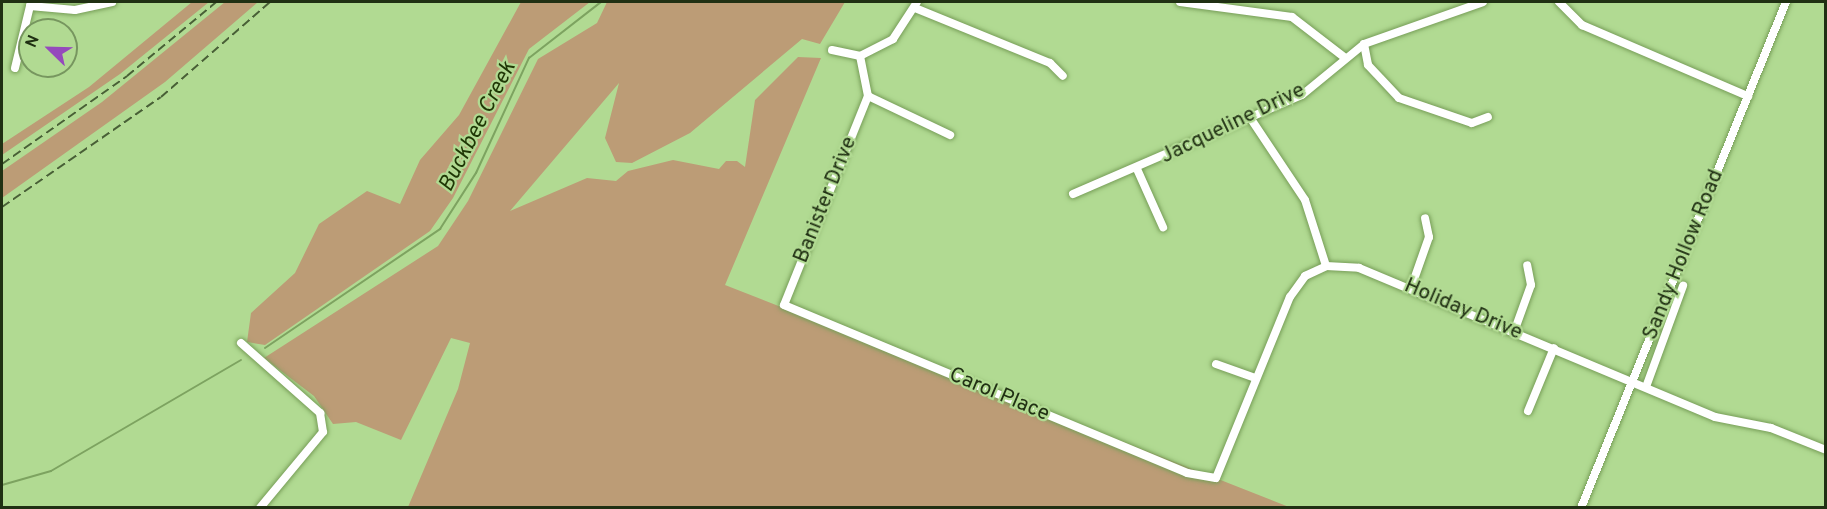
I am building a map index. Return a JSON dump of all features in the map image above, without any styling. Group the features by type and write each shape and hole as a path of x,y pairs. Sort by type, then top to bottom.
{"street":[{"path":"15,68 31,4 75,10 112,2"},
{"path":"1180,2 1292,17 1344,57"},
{"name":"Jacqueline Drive","path":"1074,194 1137,169 1302,95 1344,57 1364,44 1483,2"},
{"path":"1559,2 1582,25 1748,96"},
{"name":"Sandy Hollow Road","path":"1581,507 1786,2"},
{"path":"832,50 860,57 893,39 916,5 1050,63 1063,76"},
{"path":"1364,44 1368,64 1399,98 1472,123 1488,117"},
{"path":"860,57 868,96 950,135"},
{"name":"Banister Drive","path":"784,305 868,96"},
{"path":"1216,364 1255,378 1290,297 1305,276 1326,266 1305,200 1251,119"},
{"path":"1137,169 1163,227"},
{"path":"1411,288 1429,237 1425,218"},
{"path":"1514,332 1531,285 1527,265"},
{"name":"Holiday Drive","path":"1326,266 1359,268 1715,417 1771,428 1826,450"},
{"path":"1646,387 1683,286"},
{"name":"Carol Place","path":"784,305 1187,473 1216,478 1255,378"},
{"path":"241,343 253,357 320,413 323,432 260,507"},
{"path":"1528,411 1554,348"}],"shaded area":[{"path":"192,2 209,2 120,74 2,155 2,144 89,87"},
{"path":"225,2 258,2 165,82 2,198 2,171 102,102"},
{"path":"521,2 590,2 529,49 453,198 430,231 265,345 247,342 251,313 295,273 319,224 367,191 400,204 420,160 459,115"},
{"path":"607,2 845,2 820,44 802,39 690,133 632,163 616,162 605,138 619,83 510,211 587,178 616,181 628,171 673,160 719,169 726,161 737,161 745,167 755,100 798,57 821,58 725,285 1289,507 408,507 458,389 470,343 451,338 401,440 356,422 333,424 314,396 264,358 438,246 468,201 538,59 597,23"}],"waterway":[{"name":"Buckbee Creek","path":"265,348 440,229 476,173 529,58 601,2"},
{"path":"2,485 51,471 241,360"}],"railway":[{"path":"2,164 127,76 216,2"},
{"path":"2,207 161,97 270,2"}]}
